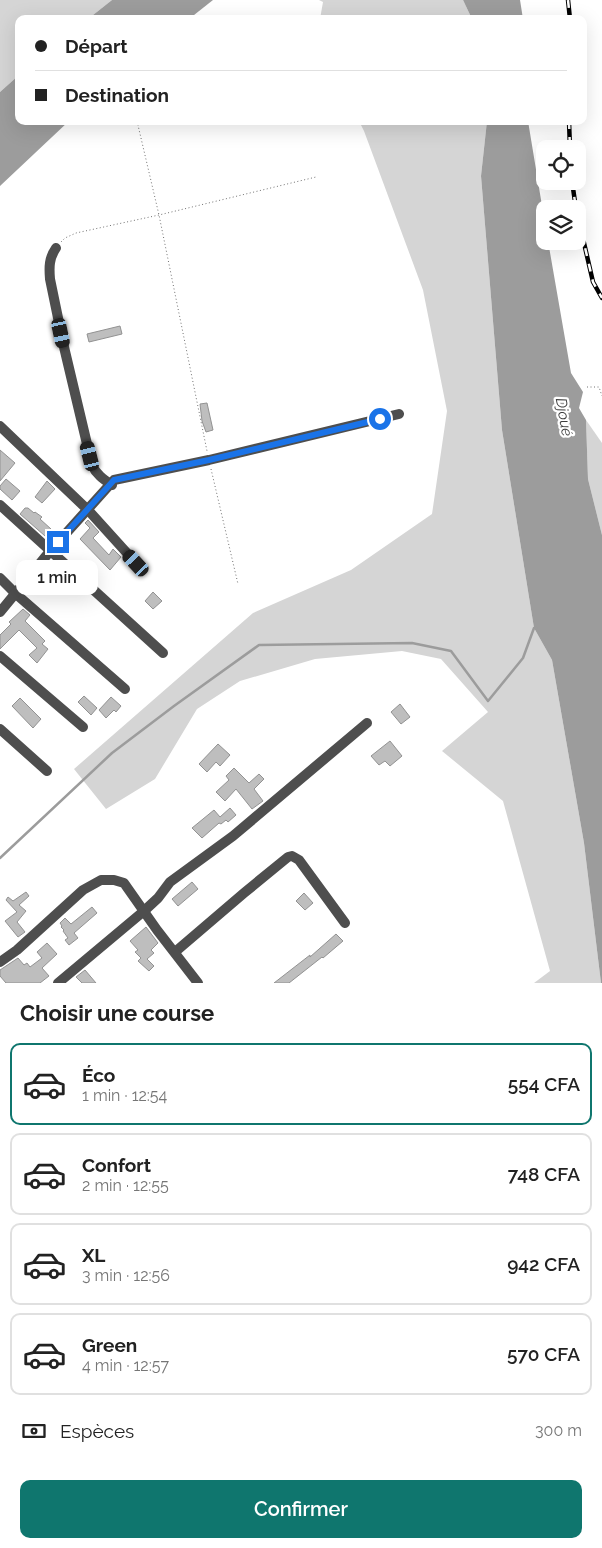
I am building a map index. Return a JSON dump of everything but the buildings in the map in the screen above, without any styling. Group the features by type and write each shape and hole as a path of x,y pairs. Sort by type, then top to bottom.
{"street":[{"path":"56,248 49,264 50,279 75,396 92,465 101,478 112,485"},
{"path":"0,612 51,550 112,485 114,480 209,460 399,414"},
{"path":"0,426 88,510 136,563"},
{"path":"0,505 163,653"},
{"path":"0,578 125,689"},
{"path":"0,656 83,727"},
{"path":"58,983 144,911 158,898 170,882 233,836 367,723"},
{"path":"0,729 47,771"},
{"path":"175,952 250,888 292,856 299,860 345,923"},
{"path":"0,962 17,950 83,890 101,880 114,880 124,883 198,983"}],"path":[{"path":"138,125 160,215 209,460 238,584"},
{"path":"56,248 65,238 76,233 160,215 316,177"},
{"path":"587,387 599,387 602,396"}],"shaded area":[{"path":"0,0 112,0 93,15 15,15 15,79 0,92"},
{"path":"319,0 463,0 470,15 321,15 323,2"},
{"path":"361,125 487,125 481,176 502,430 534,628 552,660 584,843 601,983 534,983 550,971 503,801 442,751 488,712 441,659 402,651 315,659 240,681 197,709 155,779 106,809 74,769 253,613 351,570 432,514 447,411 423,290"},
{"path":"586,420 602,443 602,535 588,479"}],"water":[{"path":"112,0 213,0 194,15 93,15"},
{"path":"463,0 520,0 522,15 470,15"},
{"path":"15,79 15,125 65,125 0,186 0,92"},
{"name":"Djoué","path":"487,125 529,125 536,169 536,190 539,190 541,200 536,200 536,250 550,250 571,373 583,392 579,408 586,420 588,479 602,535 602,983 584,843 552,660 534,628 502,430 481,176"}],"waterway":[{"path":"0,858 112,753 259,645 412,643 451,651 488,701 523,658 534,628 536,628"}],"railway":[{"path":"568,0 570,15"},
{"path":"569,125 570,140"},
{"path":"573,190 575,200"},
{"path":"586,250 593,282 602,298"}],"route":[{"path":"58,542 112,485 114,480 209,460 380,419"}]}
